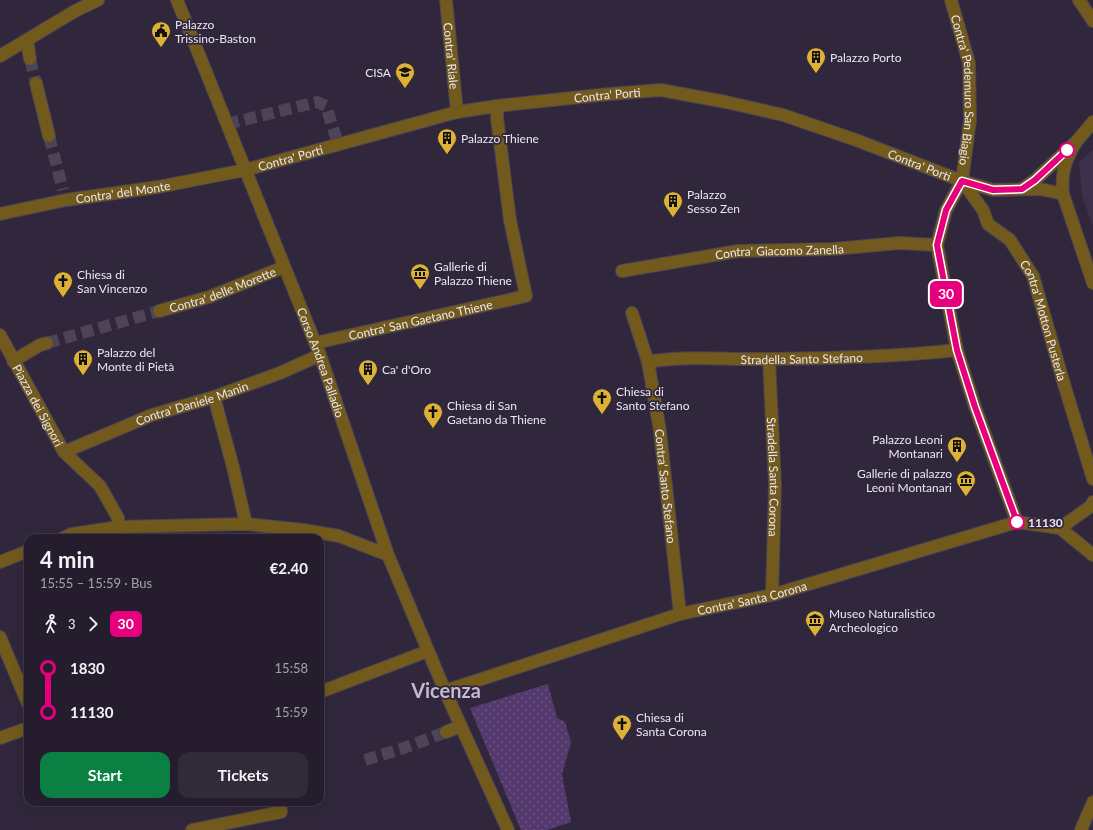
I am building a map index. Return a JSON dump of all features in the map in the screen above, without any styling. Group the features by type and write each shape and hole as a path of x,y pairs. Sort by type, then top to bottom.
{"street":[{"path":"0,56 75,11 98,0"},
{"name":"Corso Andrea Palladio","path":"177,0 320,355 388,555 445,691 508,830"},
{"name":"Contra' Riale","path":"446,0 457,112"},
{"name":"Contra' Pedemuro San Biagio","path":"951,0 969,63 970,120 962,181"},
{"path":"1079,0 1093,21"},
{"path":"27,40 30,59"},
{"path":"36,83 49,136"},
{"name":"Contra' Porti","path":"246,170 457,112 497,106 662,90 783,115 856,140 962,181 993,190 1040,189 1063,194"},
{"name":"Contra' San Gaetano Thiene","path":"315,343 526,296 510,220 497,118 497,106"},
{"path":"1022,189 1035,180 1093,124"},
{"path":"1076,142 1066,160 1063,171 1063,194 1093,283"},
{"name":"Contra' del Monte","path":"0,214 65,195 158,187 246,170"},
{"path":"962,181 946,210 937,245 957,350 975,407 1017,522"},
{"name":"Contra' Motton Pusterla","path":"962,181 983,210 988,224 1010,240 1033,276 1093,479"},
{"name":"Contra' Giacomo Zanella","path":"622,271 738,251 834,249 899,242 937,245"},
{"name":"Contra' delle Morette","path":"159,311 209,297 284,267"},
{"name":"Contra' Santo Stefano","path":"632,313 648,362 660,431 680,614"},
{"name":"Piazza dei Signori","path":"0,335 65,453 100,486 118,518 119,527"},
{"path":"13,361 47,342"},
{"name":"Stradella Santo Stefano","path":"648,362 665,359 768,360 920,354 957,350"},
{"name":"Contra' Daniele Manin","path":"65,453 152,414 214,398 280,373 320,355"},
{"name":"Stradella Santa Corona","path":"768,360 775,485 772,595"},
{"path":"214,398 233,467 246,524"},
{"path":"1093,502 1091,506 1060,528 1093,555"},
{"name":"Contra' Santa Corona","path":"445,691 680,614 772,595 1017,522 1060,528"},
{"path":"72,534 119,527 246,524 303,530 339,536 388,555"},
{"path":"0,562 24,553"},
{"path":"0,637 24,694"},
{"path":"324,690 428,651"},
{"path":"446,732 461,726"},
{"path":"0,738 24,729"},
{"path":"1081,830 1093,802"},
{"path":"192,830 281,812 280,806"}],"shaded area":[{"path":"1093,150 1093,226 1082,196 1079,162"},
{"path":"548,684 557,718 565,722 571,742 562,774 571,822 547,830 521,830 470,708"}],"tunnel":[{"path":"30,59 36,83"},
{"path":"227,124 317,102 326,106 338,144"},
{"path":"49,136 63,190"},
{"path":"47,343 159,311"},
{"path":"365,760 404,748 446,732"}],"bus line":[{"name":"30","path":"1017,522 975,407 957,350 937,245 946,210 962,181 993,190 1022,189 1035,180 1067,150"}],"place":[{"name":"Palazzo Trissino-Baston","path":"161,48"},
{"name":"Palazzo Porto","path":"816,74"},
{"name":"CISA","path":"405,89"},
{"name":"Palazzo Thiene","path":"447,155"},
{"name":"Palazzo Sesso Zen","path":"673,218"},
{"name":"Gallerie di Palazzo Thiene","path":"420,290"},
{"name":"Chiesa di San Vincenzo","path":"63,298"},
{"name":"Palazzo del Monte di Pietà","path":"83,376"},
{"name":"Ca' d'Oro","path":"368,386"},
{"name":"Chiesa di Santo Stefano","path":"602,415"},
{"name":"Chiesa di San Gaetano da Thiene","path":"433,429"},
{"name":"Palazzo Leoni Montanari","path":"957,463"},
{"name":"Gallerie di palazzo Leoni Montanari","path":"966,497"},
{"name":"11130","path":"1017,522"},
{"name":"Museo Naturalistico Archeologico","path":"815,637"},
{"name":"Chiesa di Santa Corona","path":"622,741"}],"district":[{"name":"Vicenza","path":"446,690"}]}
